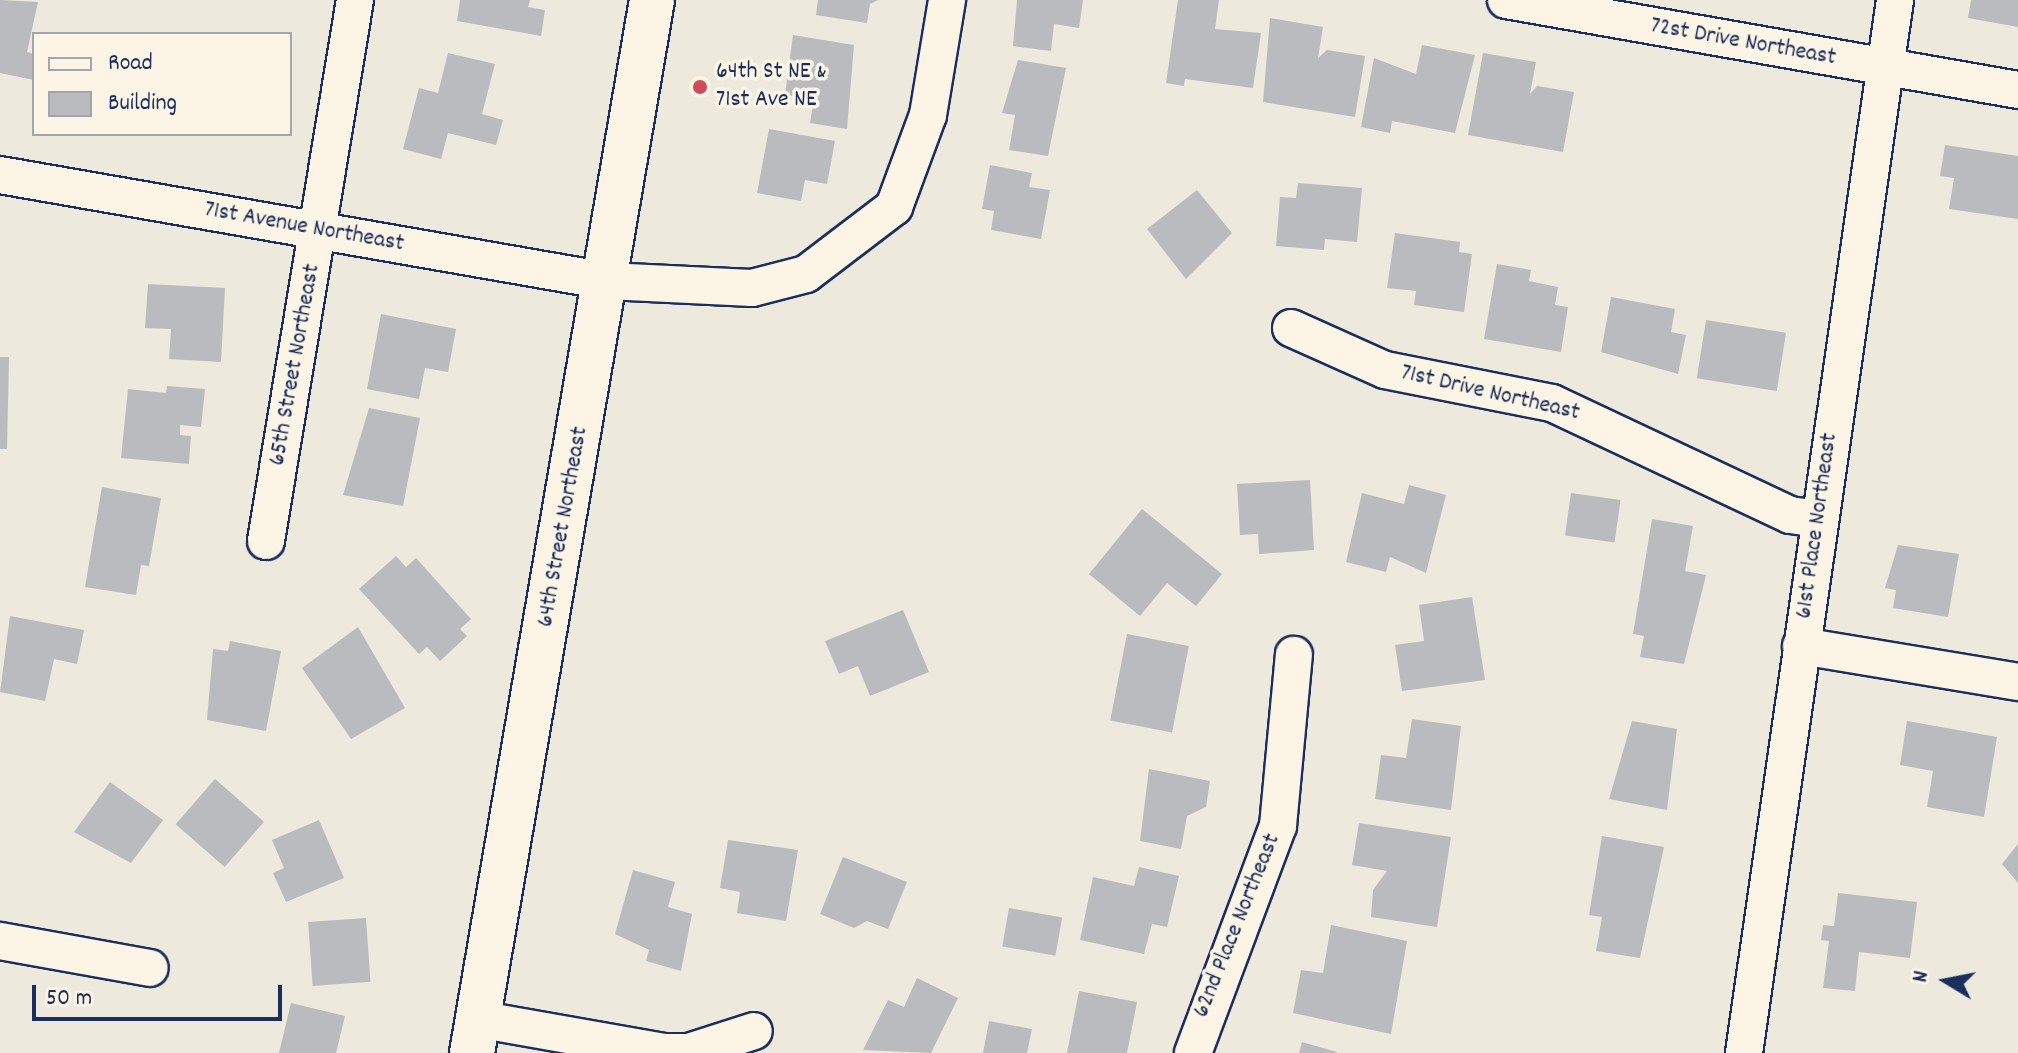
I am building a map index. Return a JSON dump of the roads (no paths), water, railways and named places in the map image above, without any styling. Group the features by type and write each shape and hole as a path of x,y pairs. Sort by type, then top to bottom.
{"main road":[{"name":"64th Street Northeast","path":"475,1036 607,281 652,0"}],"street":[{"name":"65th Street Northeast","path":"266,541 355,0"},
{"name":"71st Avenue Northeast","path":"0,175 607,281 752,288 806,274 858,240 894,207 916,162 947,0"},
{"name":"72st Drive Northeast","path":"1506,0 2018,90"},
{"name":"61st Place Northeast","path":"1744,1053 1895,0"},
{"name":"71st Drive Northeast","path":"1291,328 1385,370 1552,403 1790,515 1819,519"},
{"path":"1801,646 2018,682"},
{"name":"62nd Place Northeast","path":"1193,1053 1278,826 1294,655"},
{"path":"0,941 150,968"},
{"path":"475,1036 689,1052 754,1031"}],"place":[{"name":"64th St NE & 71st Ave NE","path":"700,87"}]}
